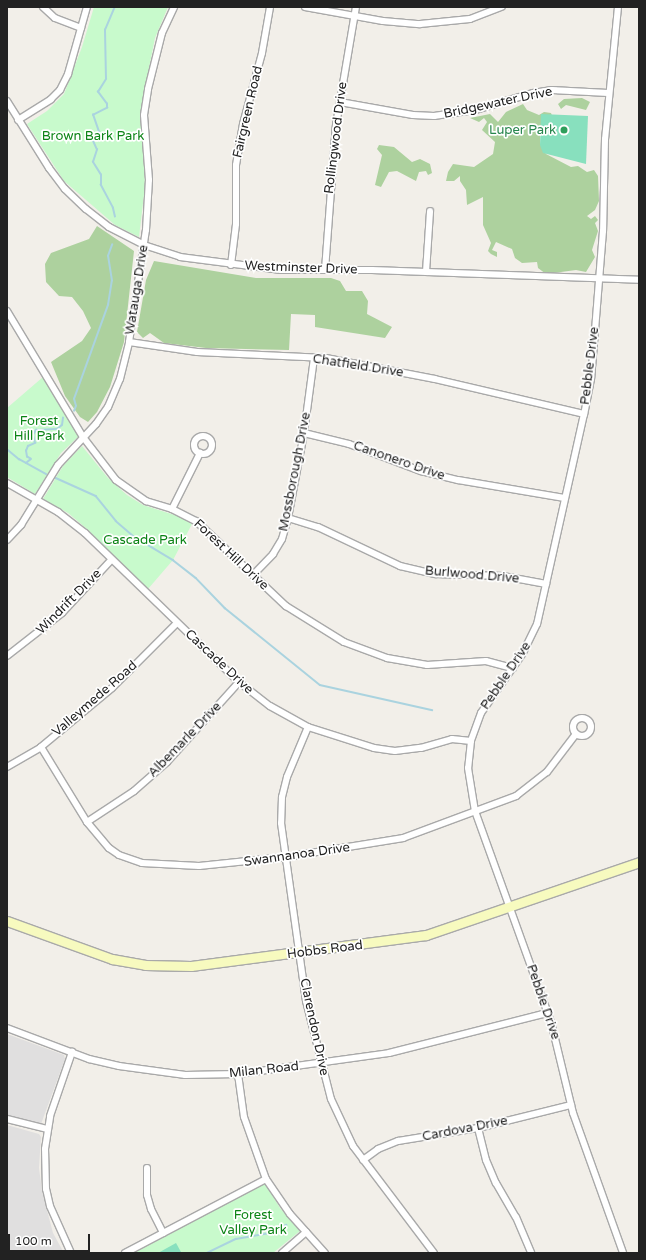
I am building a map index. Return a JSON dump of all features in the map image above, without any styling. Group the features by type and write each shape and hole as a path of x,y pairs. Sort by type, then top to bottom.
{"street":[{"path":"43,7 55,18 81,28"},
{"path":"18,120 51,99 60,90 68,74 87,7"},
{"name":"Watauga Drive","path":"7,540 21,525 58,465 96,424 108,407 120,379 129,342 144,245 149,180 144,115 162,33 174,7"},
{"name":"Fairgreen Road","path":"231,265 236,224 236,165 243,124 262,53 270,7"},
{"path":"305,7 420,24 470,19 502,7"},
{"name":"Rollingwood Drive","path":"325,270 330,188 340,102 356,7"},
{"name":"Pebble Drive","path":"618,7 608,94 599,277 591,379 537,624 513,668 481,713 471,741 468,768 475,812 547,1013 560,1052 571,1105 623,1253"},
{"name":"Bridgewater Drive","path":"340,102 413,115 434,116 475,110 533,93 552,90 608,94"},
{"name":"Westminster Drive","path":"7,101 18,120 65,189 109,227 144,245 180,257 231,265 281,270 426,272 528,277 599,277 639,280"},
{"path":"426,272 430,211"},
{"name":"Forest Hill Drive","path":"7,313 83,437 101,463 126,488 146,501 172,509 196,521 286,606 344,642 370,652 408,663 427,665 486,661 513,668"},
{"name":"Chatfield Drive","path":"129,342 198,352 326,358 434,379 584,414"},
{"name":"Mossborough Drive","path":"252,575 273,554 282,539 288,518 304,434 314,358"},
{"name":"Canonero Drive","path":"304,434 349,444 421,471 458,480 564,498"},
{"path":"172,509 200,453"},
{"name":"Cascade Drive","path":"7,483 58,512 85,534 239,682 270,706 308,727 374,748 409,751 452,739 471,741"},
{"name":"Burlwood Drive","path":"288,518 318,527 400,566 436,574 504,576 546,584"},
{"name":"Windrift Drive","path":"7,656 62,613 111,560"},
{"name":"Valleymede Road","path":"7,767 41,747 112,688 177,623"},
{"name":"Albemarle Drive","path":"87,822 134,790 167,762 239,682"},
{"name":"Clarendon Drive","path":"308,727 295,755 282,797 281,823 306,1001 321,1064 334,1106 353,1146 434,1253"},
{"name":"Swannanoa Drive","path":"41,747 87,822 98,837 119,855 152,865 229,864 383,843 475,812 516,796 533,785 555,763 576,734"},
{"name":"Hobbs Road","path":"7,921 112,958 145,965 192,966 300,953 426,935 639,862"},
{"name":"Milan Road","path":"7,1028 89,1059 149,1071 185,1075 238,1074 321,1064 389,1053 547,1013"},
{"path":"71,1253 56,1223 46,1189 45,1150 47,1129 72,1052"},
{"path":"238,1074 244,1117 266,1179 290,1214 326,1253"},
{"name":"Cardova Drive","path":"363,1160 378,1150 398,1141 478,1128 571,1105"},
{"path":"7,1119 47,1129"},
{"path":"478,1128 486,1160 496,1183 516,1217 531,1253"},
{"path":"147,1168 148,1195 151,1209 163,1233"},
{"path":"125,1253 266,1179"},
{"path":"282,1253 306,1232"}],"shaded area":[{"path":"7,1034 64,1055 65,1059 41,1124 7,1115"},
{"path":"7,1125 39,1134 41,1137 39,1168 42,1191 53,1233 64,1253 7,1253"}],"green space":[{"name":"Brown Bark Park","path":"94,7 168,7 155,38 141,108 145,186 139,237 115,225 64,181 27,124 47,111 64,94 82,47"},
{"path":"582,98 590,102 586,110 566,105 561,109 558,104 564,99"},
{"path":"523,104 527,110 539,115 544,112 551,113 553,118 546,132 540,133 540,143 546,154 571,167 578,166 587,172 594,170 598,176 599,201 595,210 587,216 591,219 595,216 598,220 595,223 598,231 592,250 595,257 586,272 576,270 546,274 538,268 537,262 522,263 515,258 512,249 496,242 492,250 497,252 497,257 491,254 488,251 491,243 483,225 483,197 467,205 466,190 460,181 460,176 454,181 446,181 448,172 453,164 474,167 493,154 495,142 482,130 487,122 484,118 479,122 470,118 490,114 498,122 506,112"},
{"name":"Luper Park","path":"541,114 588,116 586,164 543,153 540,145"},
{"path":"379,145 394,147 412,162 420,159 430,164 432,173 428,175 426,171 419,172 416,181 397,171 389,172 381,187 375,185 382,155 377,149"},
{"path":"97,226 134,251 124,342 110,387 97,412 88,422 80,417 65,396 51,362 82,341 91,328 83,311 72,297 59,296 46,282 45,264 51,253 89,239"},
{"path":"154,261 256,278 331,278 340,281 346,291 362,291 368,301 367,314 392,327 385,338 315,327 315,315 291,314 289,350 206,348 164,343 150,333 143,338 137,332 146,280"},
{"name":"Forest Hill Park","path":"43,377 80,435 61,453 35,494 7,477 7,408"},
{"name":"Cascade Park","path":"82,446 108,478 127,495 143,505 184,518 192,524 173,560 148,589 87,529 68,513 43,499 63,466"},
{"name":"Forest Valley Park","path":"265,1183 280,1208 300,1231 273,1253 134,1253"},
{"path":"176,1243 181,1252 158,1253"}],"waterway":[{"path":"115,7 105,30 106,79 98,92 107,104 107,108 93,115 99,132 92,139 97,150 93,162 101,175 101,185 113,208 115,217"},
{"path":"74,411 76,406 74,399 108,305 112,281 108,256 112,245"},
{"path":"26,463 31,459 27,457 26,451 28,446 35,443 33,435 36,430 57,429 62,425 63,418"},
{"path":"7,449 19,459 46,474"},
{"path":"56,478 96,496 116,521 133,536 173,560 196,578 225,608 320,685 432,710"},
{"path":"207,1253 236,1239 269,1233 286,1225"}],"place":[{"name":"Luper Park","path":"564,130"}]}
